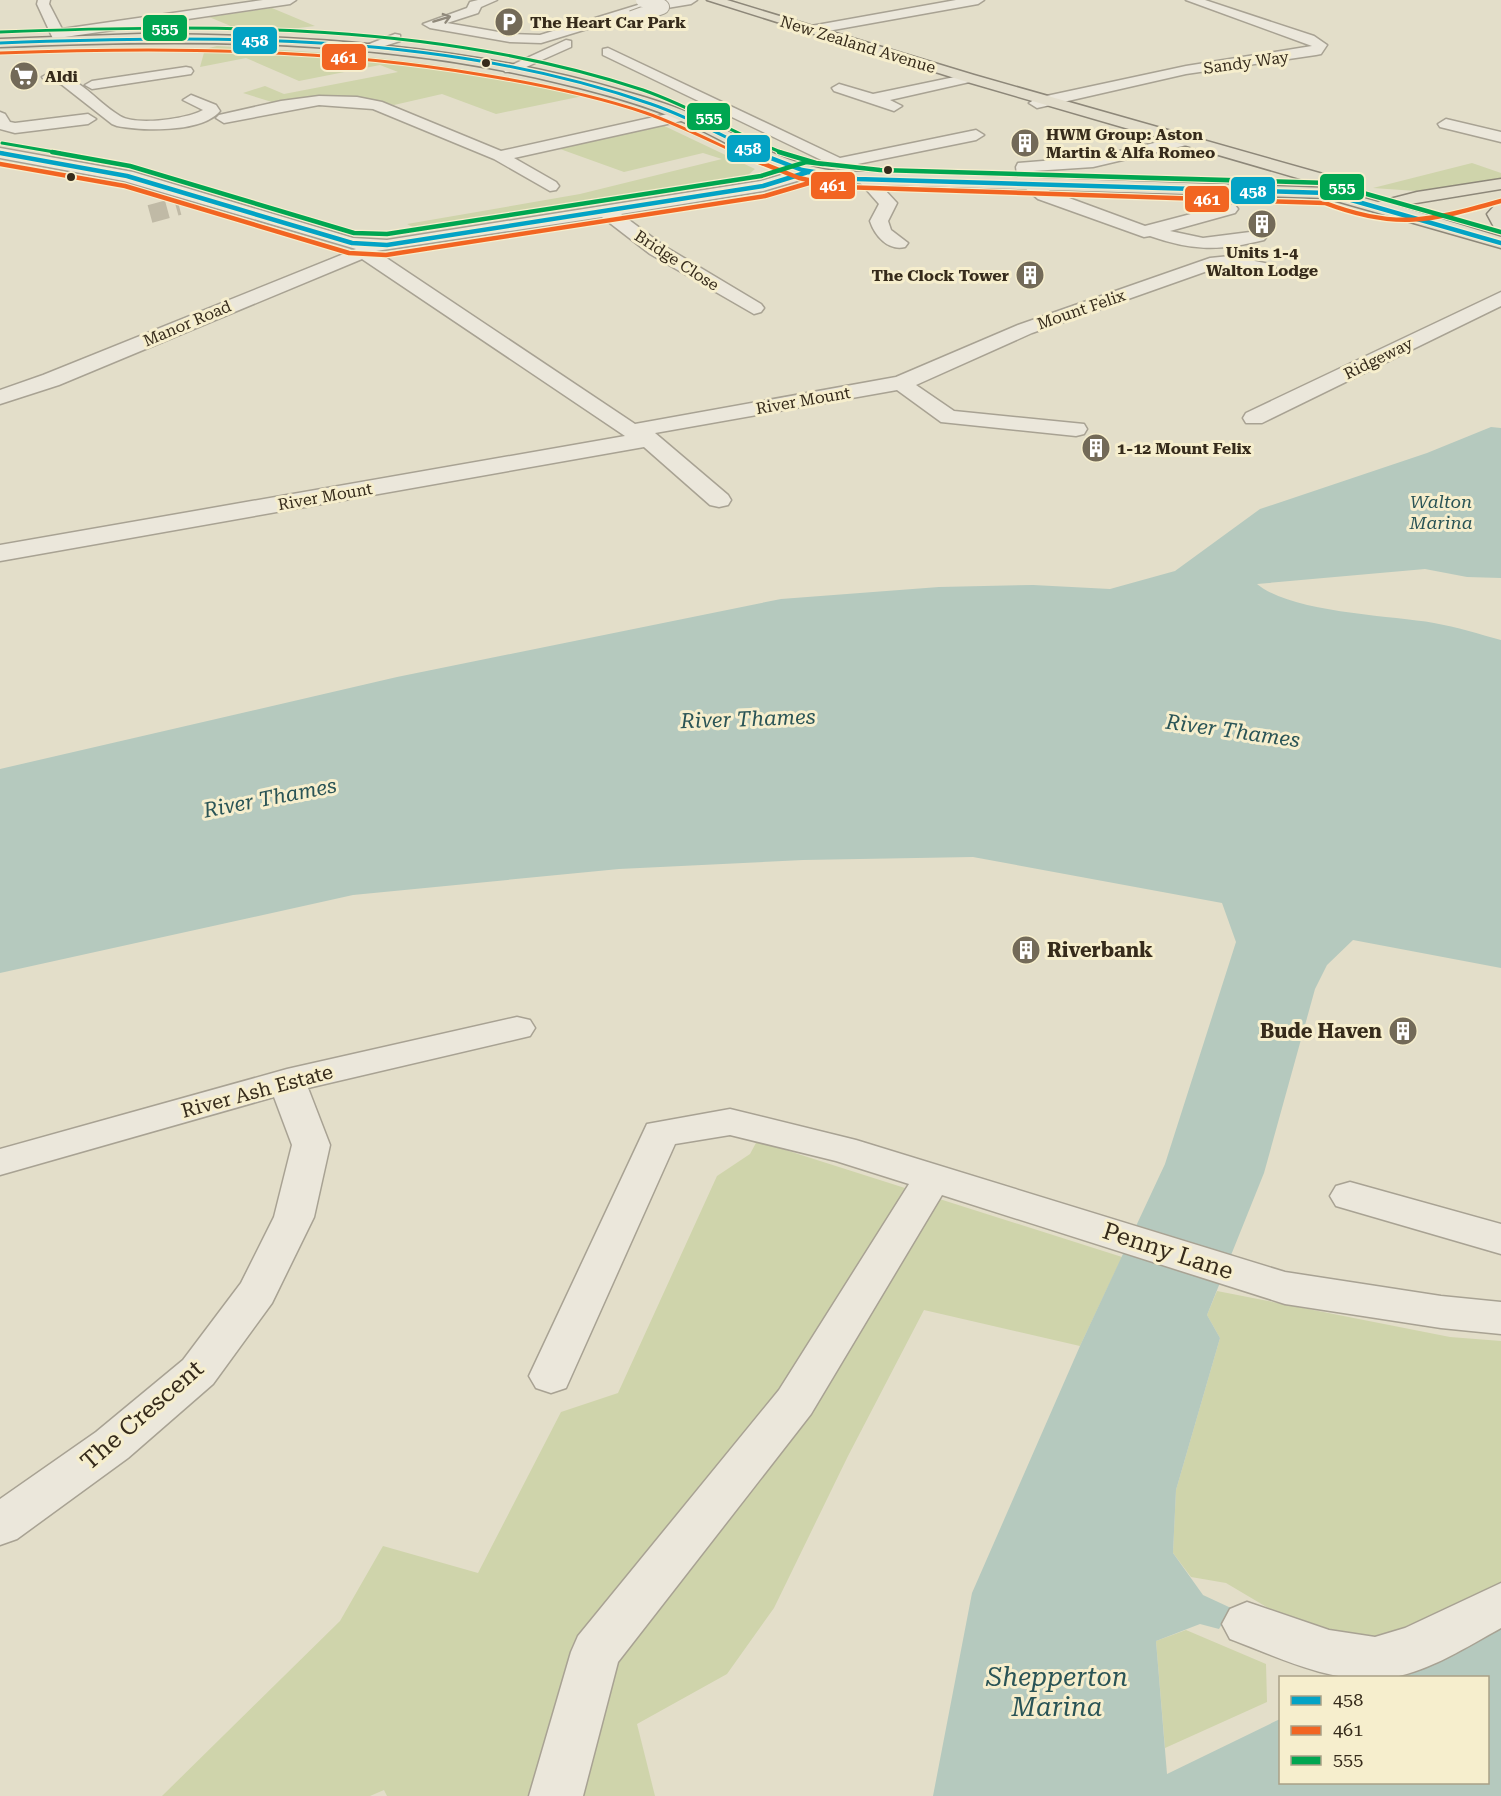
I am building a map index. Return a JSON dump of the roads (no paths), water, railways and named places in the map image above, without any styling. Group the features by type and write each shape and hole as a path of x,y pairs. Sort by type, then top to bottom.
{"main road":[{"name":"New Zealand Avenue","path":"713,0 1178,143 1327,185"},
{"path":"0,43 58,37 240,41 366,48 488,64 594,87 681,116 808,172 865,179 1026,182 1085,180 1235,185 1285,180"},
{"name":"New Zealand Avenue","path":"1178,143 1285,180 1327,185"},
{"path":"1026,182 1093,187 1327,185 1391,209 1501,243"},
{"path":"1391,209 1501,184"},
{"path":"1391,209 1426,208 1501,190"},
{"path":"1426,208 1501,227"},
{"path":"1501,209 1496,214 1501,227"}],"street":[{"path":"44,0 43,4 58,37 290,0"},
{"path":"491,0 430,24 496,36 551,38 641,8 691,0"},
{"path":"488,64 662,7 655,2 643,0"},
{"path":"513,30 513,33 519,36 540,36 657,0"},
{"path":"811,30 978,0"},
{"name":"Sandy Way","path":"1043,101 1186,70 1316,51 1320,45 1309,39 1192,0"},
{"path":"510,69 648,7 619,2"},
{"path":"496,36 535,23"},
{"path":"366,48 395,38"},
{"path":"609,57 829,161 848,163 976,135"},
{"path":"85,62 98,84 186,71"},
{"path":"48,77 66,80 117,121 136,128"},
{"path":"872,99 969,78"},
{"path":"839,88 904,110"},
{"path":"60,109 96,124 136,128 204,116 212,111 211,108 190,100"},
{"path":"224,118 268,107 312,100 358,101 377,105 416,125 500,156 550,186"},
{"path":"500,156 681,116"},
{"path":"0,117 3,125 15,128 88,119"},
{"path":"1446,124 1501,137"},
{"path":"888,134 923,147"},
{"path":"736,142 778,135"},
{"path":"1178,143 1093,162 1024,166 1026,182 1044,195 1143,234 1213,246 1258,236"},
{"path":"851,146 878,157"},
{"path":"0,153 109,172 204,198 363,247 640,435 718,500"},
{"path":"363,247 417,241 603,209 762,186 808,172"},
{"path":"865,179 888,203 879,222 883,233 899,243"},
{"path":"1076,207 1070,200 1073,195 1093,187"},
{"path":"244,192 357,230 358,239 363,247"},
{"path":"179,206 204,198"},
{"name":"Bridge Close","path":"603,209 657,250 754,308"},
{"path":"1143,234 1229,209"},
{"name":"Manor Road","path":"0,398 51,380 363,247"},
{"name":"Mount Felix","path":"901,383 1025,329 1210,264 1230,262 1267,268"},
{"name":"Ridgeway","path":"1254,418 1501,298"},
{"path":"901,383 934,409 949,417 1076,429"},
{"name":"River Mount","path":"0,553 640,435 901,383"},
{"name":"River Ash Estate","path":"0,1162 287,1080 517,1028"},
{"name":"The Crescent","path":"0,1525 112,1445 198,1372 257,1292 294,1217 311,1145 287,1080"},
{"name":"Penny Lane","path":"551,1376 661,1132 730,1122 842,1149 1285,1288 1441,1312 1501,1318"},
{"path":"556,1796 596,1652 795,1402 933,1177"},
{"path":"1350,1196 1501,1239"},
{"path":"1247,1624 1346,1656 1375,1659 1420,1644 1501,1604"}],"water":[{"path":"1491,427 1501,428 1501,578 1467,577 1425,569 1257,584 1273,594 1316,607 1434,623 1501,640 1501,968 1353,940 1327,965 1315,989 1264,1173 1207,1315 1220,1338 1176,1490 1173,1553 1203,1595 1231,1608 1219,1629 1200,1624 1156,1641 1167,1774 1279,1719 1279,1784 1489,1784 1489,1676 1367,1676 1501,1613 1501,1796 933,1796 972,1593 1080,1346 1165,1164 1236,942 1222,903 973,857 803,860 619,869 353,895 0,973 0,769 397,677 781,599 939,587 1033,585 1110,589 1175,571 1260,509 1427,453"}],"tunnel":[{"path":"150,214 179,206"}],"place":[{"name":"The Heart Car Park","path":"509,22"},
{"name":"Aldi","path":"24,76"},
{"name":"HWM Group: Aston Martin & Alfa Romeo","path":"1025,143"},
{"name":"Units 1-4 Walton Lodge","path":"1262,224"},
{"name":"The Clock Tower","path":"1030,275"},
{"name":"1-12 Mount Felix","path":"1096,448"},
{"name":"Riverbank","path":"1026,950"},
{"name":"Bude Haven","path":"1403,1031"}],"water label":[{"name":"Walton Marina","path":"1441,512"},
{"name":"River Thames","path":"748,719"},
{"name":"River Thames","path":"1233,731"},
{"name":"River Thames","path":"270,798"},
{"name":"Shepperton Marina","path":"1057,1692"}]}
